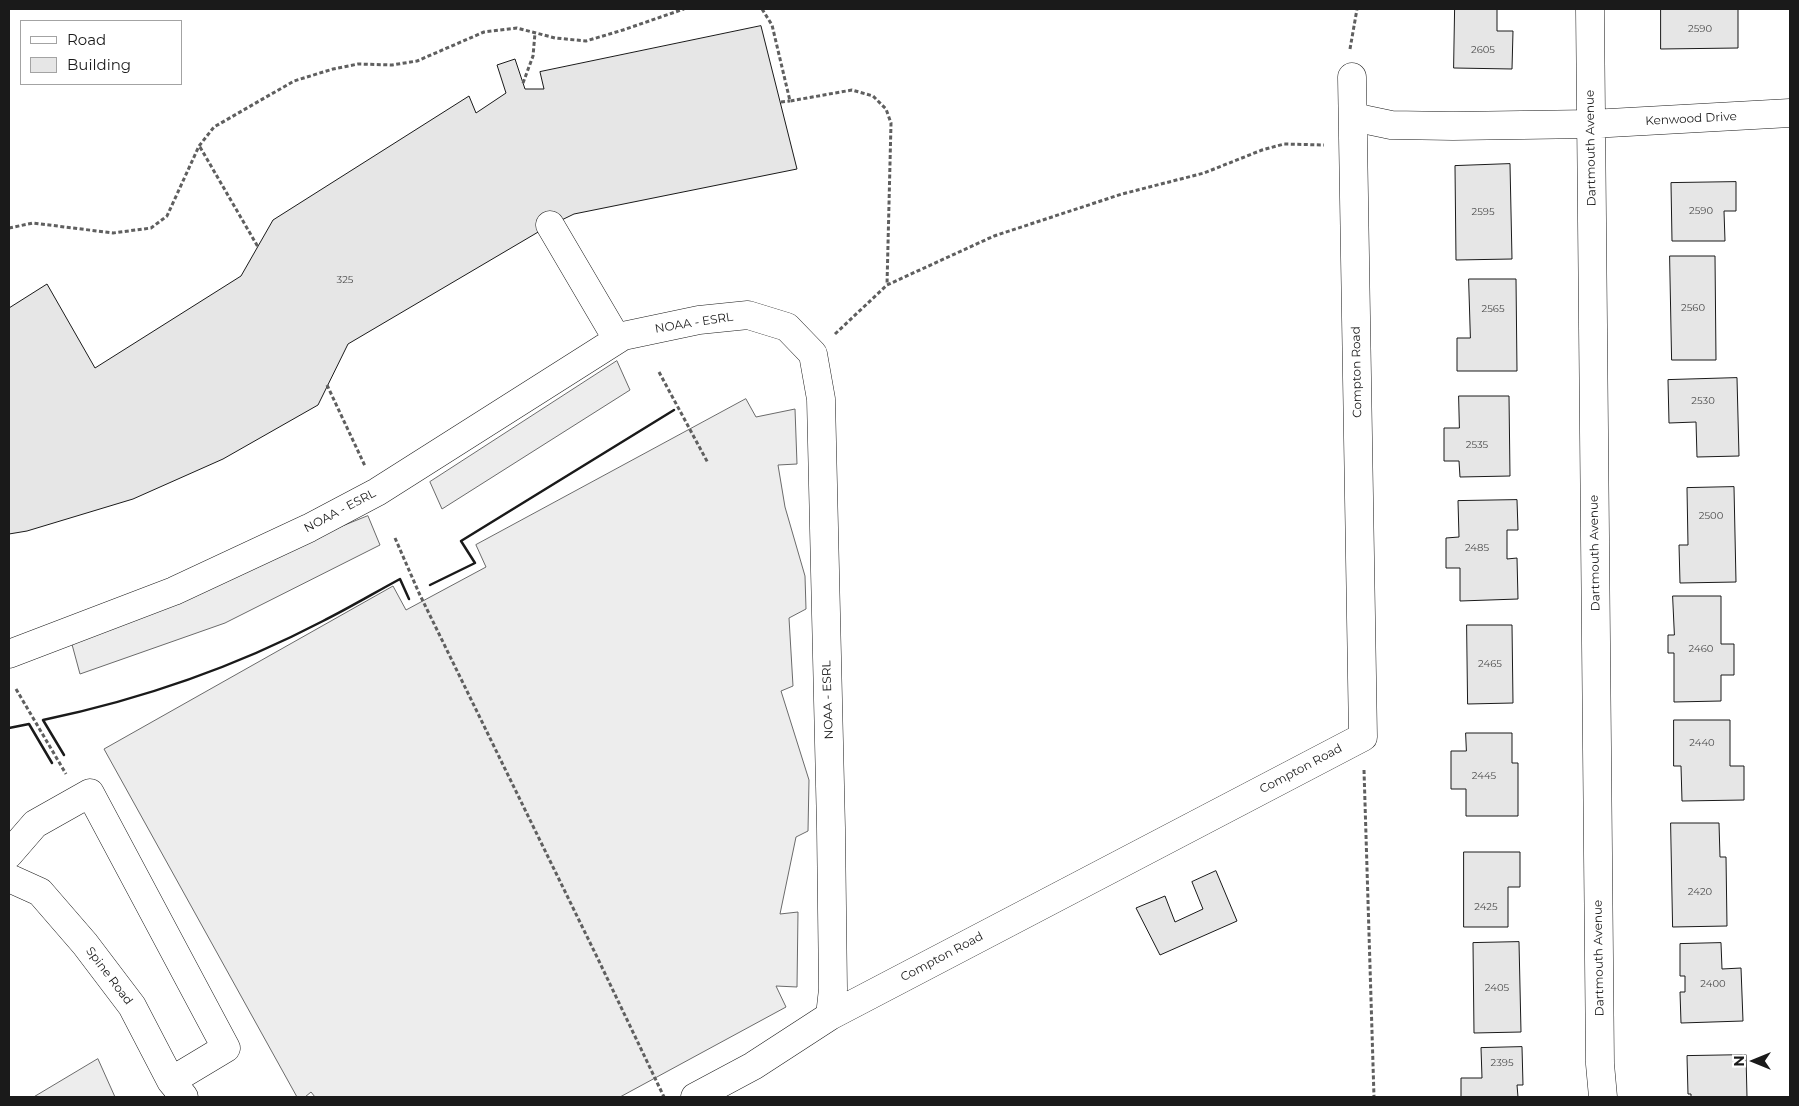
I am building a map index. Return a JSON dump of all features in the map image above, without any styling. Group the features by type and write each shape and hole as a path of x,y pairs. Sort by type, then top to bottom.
{"street":[{"name":"Dartmouth Avenue","path":"1590,9 1600,1024 1603,1097"},
{"name":"Compton Road","path":"695,1097 753,1066 830,1016 1363,736 1352,78"},
{"name":"Kenwood Drive","path":"1591,124 1790,114"},
{"path":"1353,117 1400,125 1591,124"},
{"path":"550,225 617,340"},
{"name":"NOAA - ESRL","path":"9,654 174,591 318,524 377,492 623,336 699,320 748,315 787,327 813,354 820,399 829,705 833,989 830,1016"},
{"path":"9,854 35,824 90,793 226,1048 178,1089"},
{"name":"Spine Road","path":"9,878 40,892 85,944 132,1006 178,1089"}],"path":[{"path":"9,228 32,223 113,233 151,228 167,216 200,146 214,127 294,81 332,69 358,64 392,65 417,61 484,32 517,28 555,38 586,41 684,9"},
{"path":"762,9 772,25 790,101"},
{"path":"1352,78 1350,46 1357,9"},
{"path":"523,83 533,56 535,33"},
{"path":"781,102 852,90 873,96 886,109 891,123 887,285"},
{"path":"813,354 887,285 994,236 1122,194 1204,173 1262,150 1284,144 1338,146 1353,149"},
{"path":"200,146 258,247"},
{"path":"659,372 708,463"},
{"path":"327,385 366,469"},
{"path":"395,538 419,593 664,1097"},
{"path":"16,689 81,798"},
{"path":"1363,736 1374,1097"}],"shaded area":[{"path":"617,361 630,390 442,509 430,482"},
{"path":"746,399 756,417 795,409 797,464 778,465 785,507 805,576 806,609 789,618 793,686 781,691 809,780 808,831 796,837 780,914 798,912 797,987 776,986 786,1007 620,1097 315,1097 311,1092 305,1097 297,1097 104,749 393,586 406,610 486,567 476,545"},
{"path":"368,516 380,545 225,623 80,674 70,637"},
{"path":"98,1059 115,1097 34,1097"}],"building":[{"path":"1455,9 1497,9 1497,31 1513,31 1512,69 1454,68"},
{"path":"1661,9 1738,9 1738,48 1661,49"},
{"path":"761,26 797,169 574,214 545,228 348,344 318,405 223,459 133,499 27,531 9,534 9,308 47,284 95,368 241,276 273,220 469,96 476,113 506,93 497,65 515,59 525,89 544,89 540,72"},
{"path":"1510,164 1512,259 1456,260 1455,166"},
{"path":"1736,182 1736,211 1724,211 1725,241 1672,241 1671,183"},
{"path":"1670,256 1715,256 1716,360 1672,360"},
{"path":"1469,279 1516,279 1517,371 1457,371 1457,338 1470,338"},
{"path":"1737,378 1739,456 1697,457 1696,422 1669,423 1668,380"},
{"path":"1459,396 1509,396 1510,476 1460,477 1459,461 1444,461 1444,428 1459,428"},
{"path":"1734,487 1736,582 1680,583 1679,545 1688,545 1687,488"},
{"path":"1517,500 1518,530 1507,530 1507,559 1517,558 1518,599 1460,601 1460,568 1446,568 1446,538 1459,537 1458,501"},
{"path":"1673,596 1721,596 1721,644 1734,644 1734,675 1721,675 1721,701 1674,702 1674,653 1668,653 1668,635 1674,635"},
{"path":"1467,625 1512,625 1513,703 1468,704"},
{"path":"1674,720 1730,720 1730,766 1744,766 1744,800 1682,801 1681,766 1674,766"},
{"path":"1466,733 1512,733 1512,763 1518,763 1518,816 1466,816 1466,789 1451,789 1451,751 1466,751"},
{"path":"1671,823 1719,823 1720,857 1726,857 1727,926 1673,927"},
{"path":"1464,852 1520,852 1520,887 1508,887 1508,927 1464,927"},
{"path":"1216,871 1237,921 1160,955 1136,908 1165,896 1175,922 1203,909 1192,882"},
{"path":"1519,942 1521,1032 1474,1033 1473,943"},
{"path":"1721,943 1722,969 1741,968 1743,1021 1681,1023 1680,992 1685,992 1685,976 1680,976 1680,944"},
{"path":"1522,1047 1523,1085 1517,1085 1518,1097 1461,1097 1461,1078 1482,1078 1481,1048"},
{"path":"1746,1055 1747,1097 1691,1097 1691,1094 1688,1094 1687,1056"}],"wall":[{"path":"430,585 475,563 461,541 674,410"},
{"path":"64,755 43,720 115,703 221,667 290,638 400,579 409,599"},
{"path":"9,728 29,724 52,763"}]}
